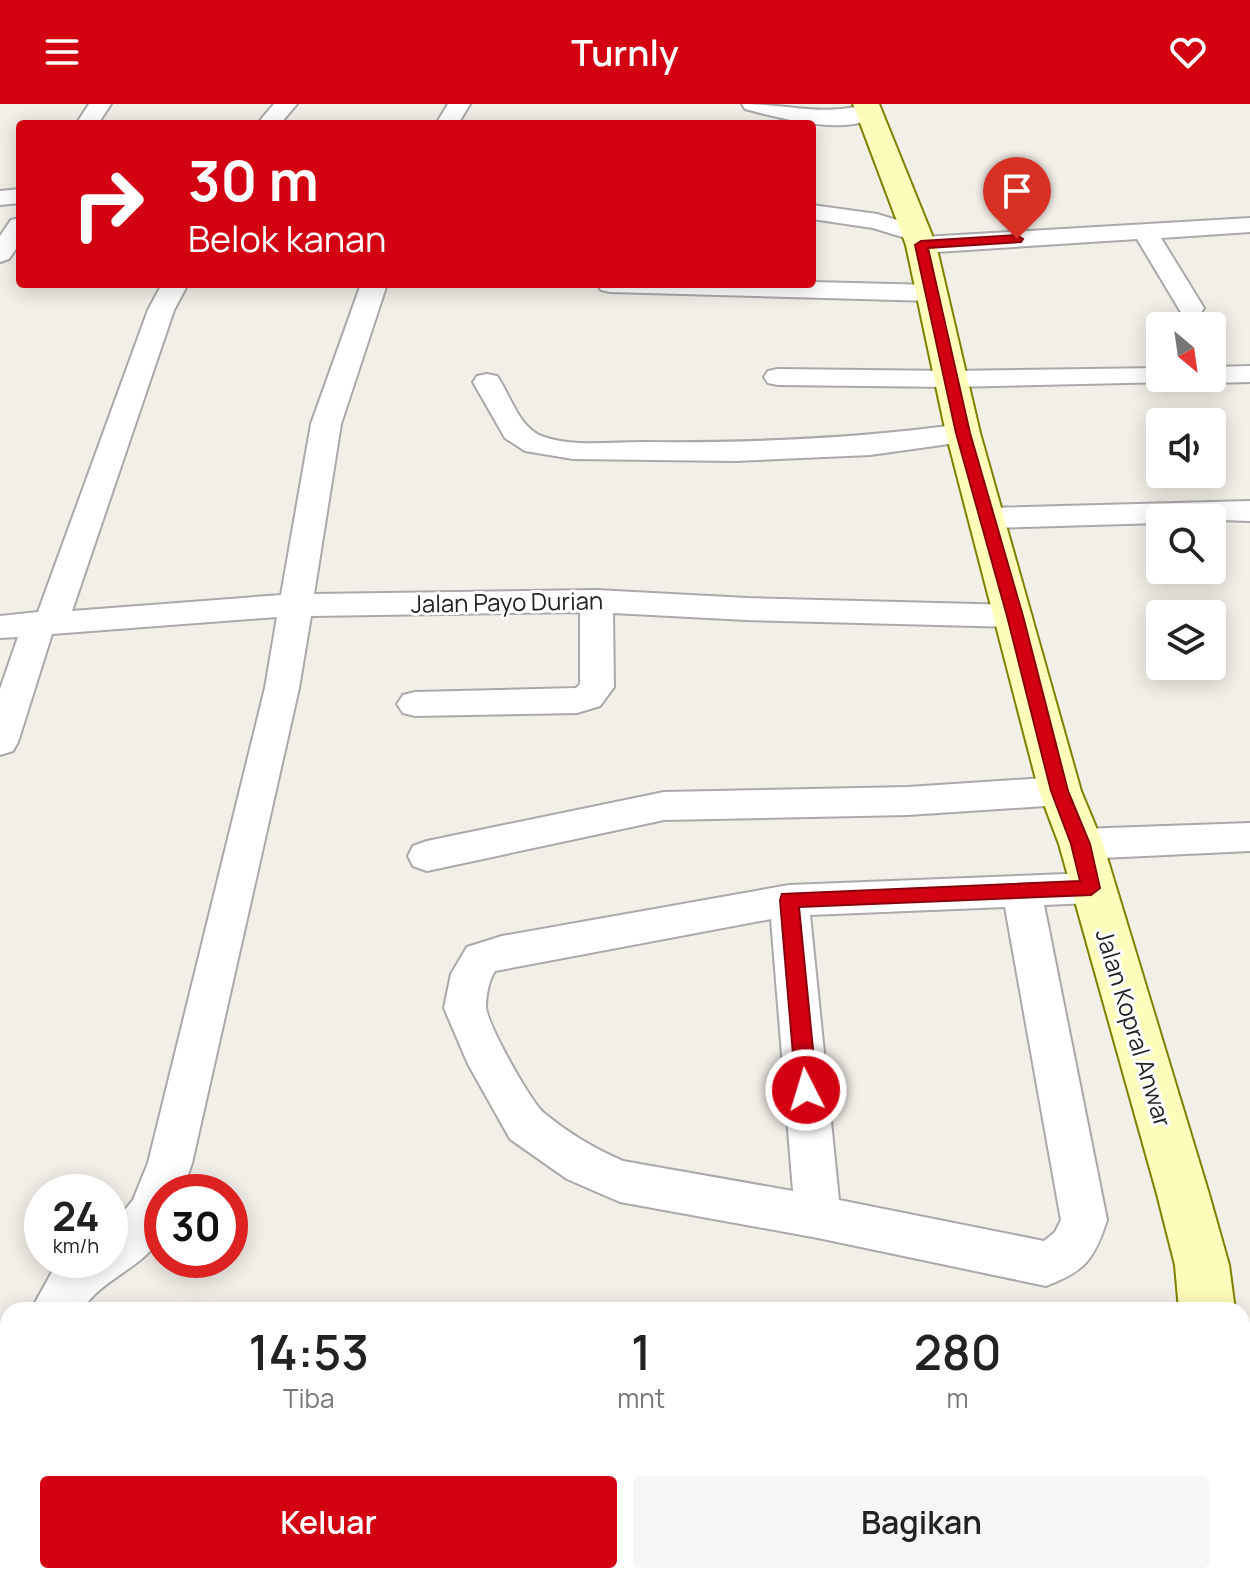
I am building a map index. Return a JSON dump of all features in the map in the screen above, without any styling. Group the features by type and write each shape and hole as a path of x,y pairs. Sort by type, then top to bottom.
{"street":[{"path":"272,120 286,104"},
{"path":"753,104 814,120"},
{"path":"816,120 845,119 868,108"},
{"name":"Jalan Kopral Anwar","path":"868,108 899,182 918,239 933,293 963,433 989,518 1060,791 1081,844 1091,888 1183,1194 1202,1265 1206,1302"},
{"path":"816,213 877,221 918,239 1250,225"},
{"path":"0,254 16,231"},
{"path":"1144,231 1191,308"},
{"path":"0,742 161,310 173,288"},
{"path":"128,1245 146,1225 170,1163 282,688 326,424 373,288"},
{"path":"754,288 933,293"},
{"path":"1226,375 1250,374"},
{"path":"778,377 1146,376"},
{"path":"487,382 515,432 535,445 573,450 750,452 870,446 963,433"},
{"path":"989,518 1250,511"},
{"path":"415,704 577,701 588,697 597,687 596,601"},
{"name":"Jalan Payo Durian","path":"0,627 298,605 596,601 747,609 1015,616"},
{"path":"427,856 664,806 908,801 1060,791"},
{"path":"1081,844 1250,837"},
{"path":"1022,892 1084,1220 1078,1239 1065,1256 1046,1264 818,1217 620,1181 583,1165 526,1125 489,1064 465,1008 471,974 481,959 502,952 789,900 1091,888"},
{"path":"789,900 818,1217"},
{"path":"60,1302 80,1278"}],"route":[{"path":"806,1090 789,900 1091,888 1081,844 1060,791 989,518 963,433 921,245 1017,239"}]}
